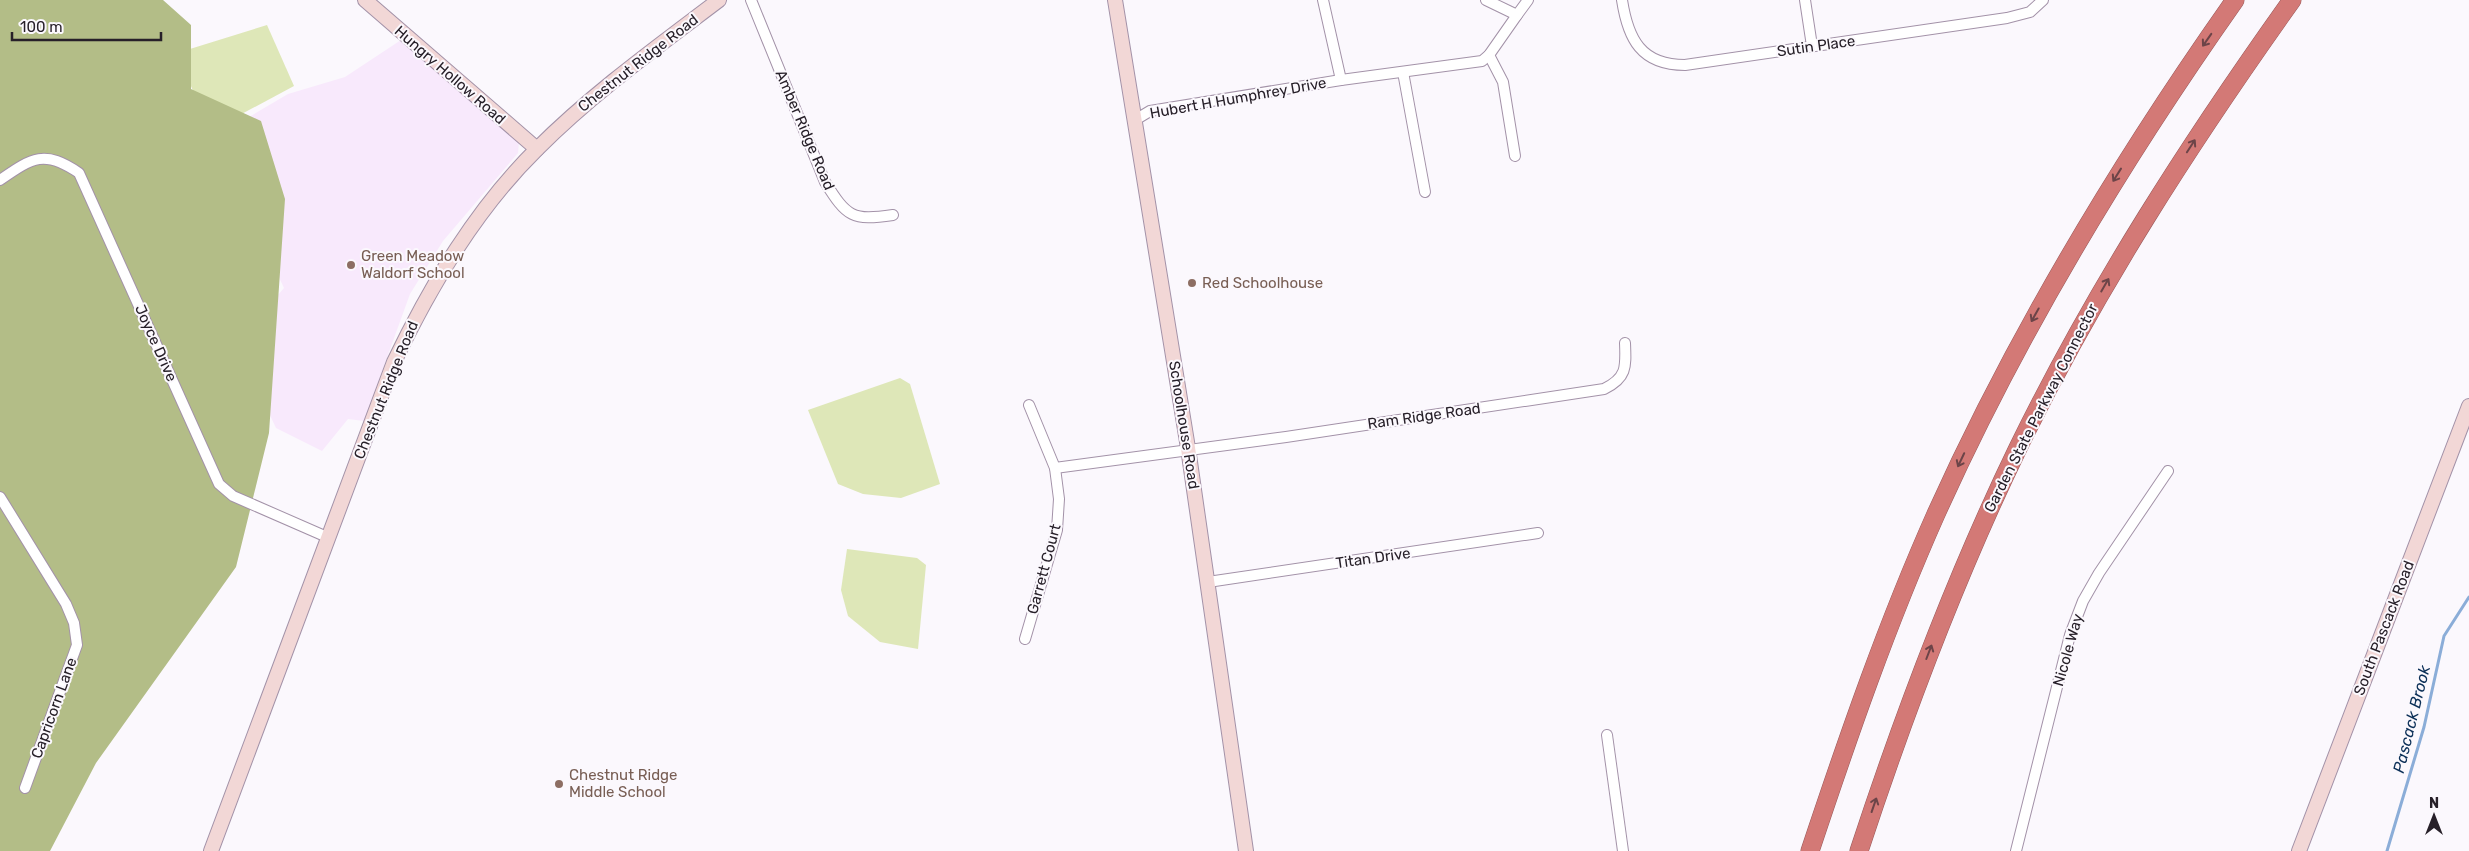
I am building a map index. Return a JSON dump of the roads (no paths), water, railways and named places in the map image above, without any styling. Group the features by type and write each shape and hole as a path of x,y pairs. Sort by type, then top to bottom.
{"highway":[{"path":"1810,851 1852,726 1893,615 1936,515 1982,417 2036,312 2105,194 2164,102 2235,0"},
{"name":"Garden State Parkway Connector","path":"1859,851 1931,647 1988,513 2035,415 2090,311 2155,202 2214,111 2292,0"}],"street":[{"name":"Hungry Hollow Road","path":"365,0 536,149"},
{"name":"Chestnut Ridge Road","path":"211,851 394,362 418,312 447,263 478,219 536,149 629,68 719,0"},
{"name":"Amber Ridge Road","path":"751,0 825,182 837,201 850,214 867,218 894,214"},
{"name":"Schoolhouse Road","path":"1114,0 1188,448 1246,851"},
{"name":"Hubert H Humphrey Drive","path":"1323,0 1341,80"},
{"path":"1486,0 1517,16"},
{"path":"1515,156 1503,82 1489,56 1528,0"},
{"name":"Sutin Place","path":"1622,0 1631,38 1640,50 1658,61 1671,65 1685,65 2007,18 2030,12 2043,0"},
{"path":"1805,0 1812,46"},
{"name":"Hubert H Humphrey Drive","path":"1135,120 1150,111 1341,80 1482,61 1489,56"},
{"path":"1403,72 1425,192"},
{"name":"Joyce Drive","path":"0,180 26,162 50,158 65,163 79,173 219,484 233,496 327,537"},
{"name":"Ram Ridge Road","path":"1188,448 1282,438 1604,389 1615,384 1623,376 1626,362 1625,343"},
{"name":"Garrett Court","path":"1025,639 1057,530 1058,499 1055,468 1029,406"},
{"name":"South Pascack Road","path":"2299,851 2469,406"},
{"path":"1055,468 1188,448"},
{"name":"Nicole Way","path":"2016,851 2070,635 2083,601 2099,572 2168,471"},
{"name":"Capricorn Lane","path":"0,497 66,604 74,624 77,645 25,788"},
{"name":"Titan Drive","path":"1208,582 1538,533"},
{"path":"1607,736 1623,851"}],"waterway":[{"name":"Pascack Brook","path":"2387,851 2424,727 2444,636 2469,597"}],"place":[{"name":"Green Meadow Waldorf School","path":"351,265"},
{"name":"Red Schoolhouse","path":"1192,283"},
{"name":"Chestnut Ridge Middle School","path":"559,784"}]}
